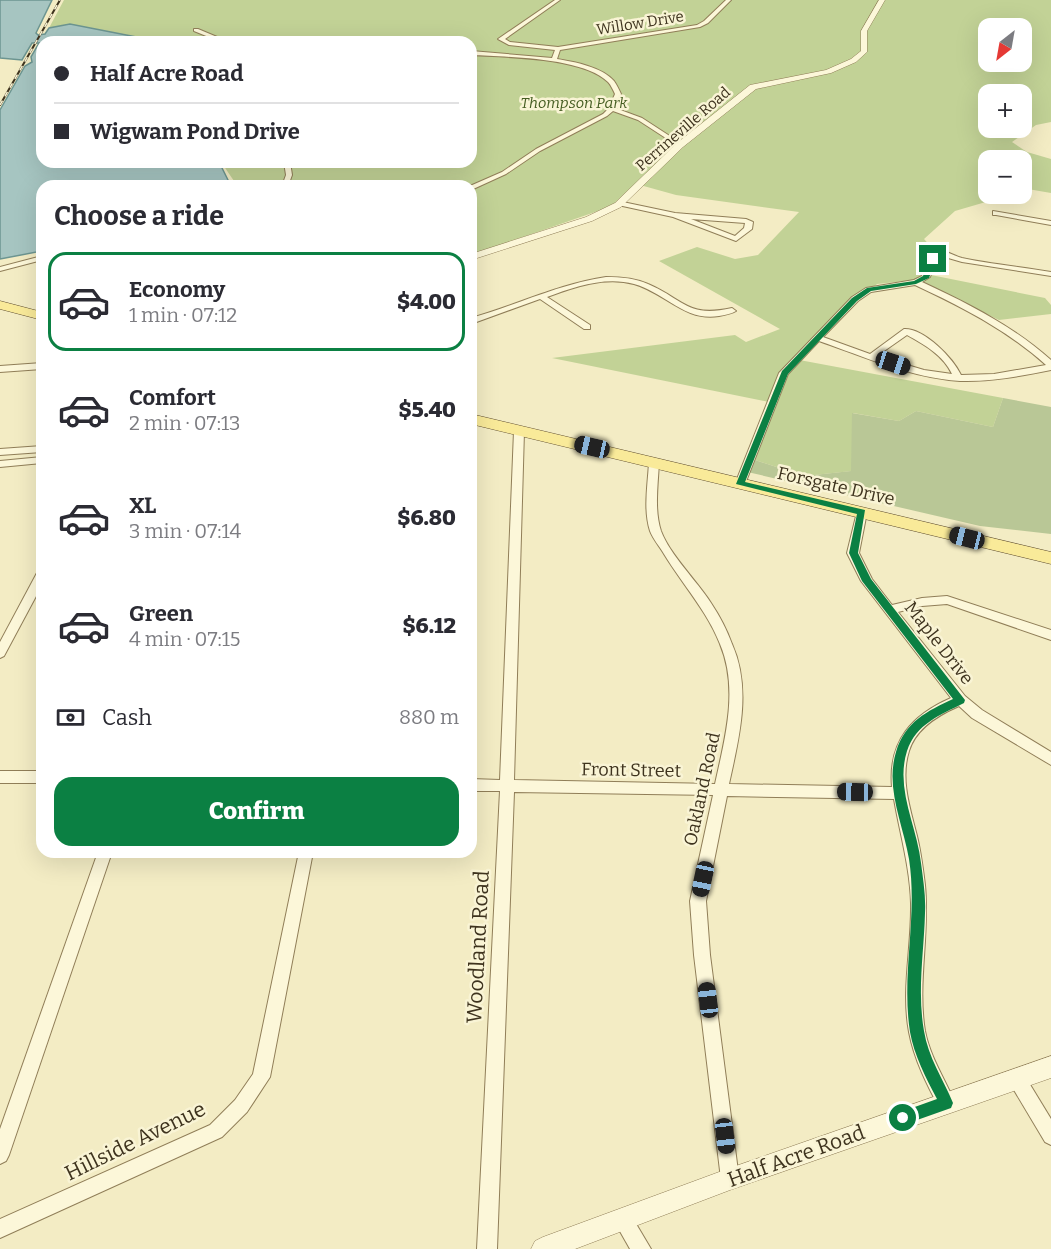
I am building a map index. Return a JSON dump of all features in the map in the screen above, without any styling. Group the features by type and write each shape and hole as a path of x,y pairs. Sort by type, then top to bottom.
{"main road":[{"path":"0,305 36,314"},
{"name":"Forsgate Drive","path":"477,420 1051,558"}],"street":[{"name":"Willow Drive","path":"558,0 501,39 509,43 558,49 698,26 706,22 729,0"},
{"name":"Perrineville Road","path":"477,255 590,219 621,203 680,145 760,84 824,73 857,58 864,52 864,31 882,0"},
{"path":"196,30 211,36"},
{"path":"554,60 558,49"},
{"path":"477,54 554,60 582,67 612,82 618,94 612,109 538,150 504,173 477,185"},
{"path":"612,109 640,119 680,145"},
{"path":"621,203 675,215 749,222 748,229 736,239 675,215"},
{"path":"996,213 1051,223"},
{"path":"740,484 784,373 855,299 870,290 916,282 926,277 934,255 929,248 962,260 1051,274"},
{"path":"0,269 36,260"},
{"path":"477,319 579,284 617,279 653,288 701,314 732,311"},
{"path":"916,282 983,313 1006,327 1029,344 1051,366"},
{"path":"543,297 586,327"},
{"path":"872,356 907,331 929,343 944,355 958,378"},
{"path":"818,338 915,370 958,378 1004,377 1051,366"},
{"path":"0,369 36,366"},
{"name":"Woodland Road","path":"487,1249 507,786 519,431"},
{"path":"0,452 36,449"},
{"path":"0,464 36,461"},
{"name":"Oakland Road","path":"654,462 652,509 656,531 679,569 707,606 727,645 735,679 736,718 698,901 702,955 730,1179"},
{"name":"Maple Drive","path":"862,512 853,553 867,581 960,700 977,714 1051,759"},
{"path":"0,653 6,630 36,583"},
{"path":"890,610 922,602 946,600 1051,634"},
{"path":"946,1103 929,1071 917,1033 914,998 919,910 915,860 899,793 898,769 910,732 926,717 960,700"},
{"path":"0,777 36,777"},
{"name":"Front Street","path":"477,785 899,793"},
{"path":"0,1155 103,858"},
{"name":"Hillside Avenue","path":"0,1229 216,1131 241,1106 261,1077 305,858"},
{"name":"Half Acre Road","path":"543,1249 730,1179 1051,1067"},
{"path":"1017,1079 1051,1136"},
{"path":"622,1219 641,1249"}],"green space":[{"name":"Thompson Park","path":"64,0 1051,0 1051,122 1032,128 1032,84 978,84 978,138 1018,138 1012,142 1024,150 978,150 979,204 955,211 924,239 935,251 926,274 1045,298 1051,305 1051,314 999,320 915,280 877,284 794,359 1003,398 993,427 916,411 899,421 853,413 852,471 804,476 749,458 769,402 552,358 735,335 746,342 780,329 659,261 697,247 735,259 758,255 799,212 676,195 640,185 621,203 477,253 477,180 233,180 225,168 477,168 477,36 114,36 49,28"},
{"path":"1032,153 1051,159 1051,193 1032,190"},
{"path":"1003,398 1051,407 1051,534 980,526 743,471 749,458 804,476 851,471 852,413 899,421 916,411 993,427"}],"water":[{"path":"0,0 52,0 36,33 38,35 45,34 49,28 70,24 131,36 36,36 36,43 32,43 22,60 0,58"},
{"path":"36,48 36,168 222,168 228,180 36,180 36,252 0,259 0,110 25,66 32,62 31,57"}],"railway":[{"path":"39,36 60,0"},
{"path":"0,105 36,42"}],"route":[{"path":"903,1118 946,1103 929,1071 917,1033 914,998 919,910 915,860 899,793 898,769 910,732 926,717 960,700 867,581 853,553 862,512 740,484 784,373 855,299 870,290 916,282 926,277 933,259"}]}
